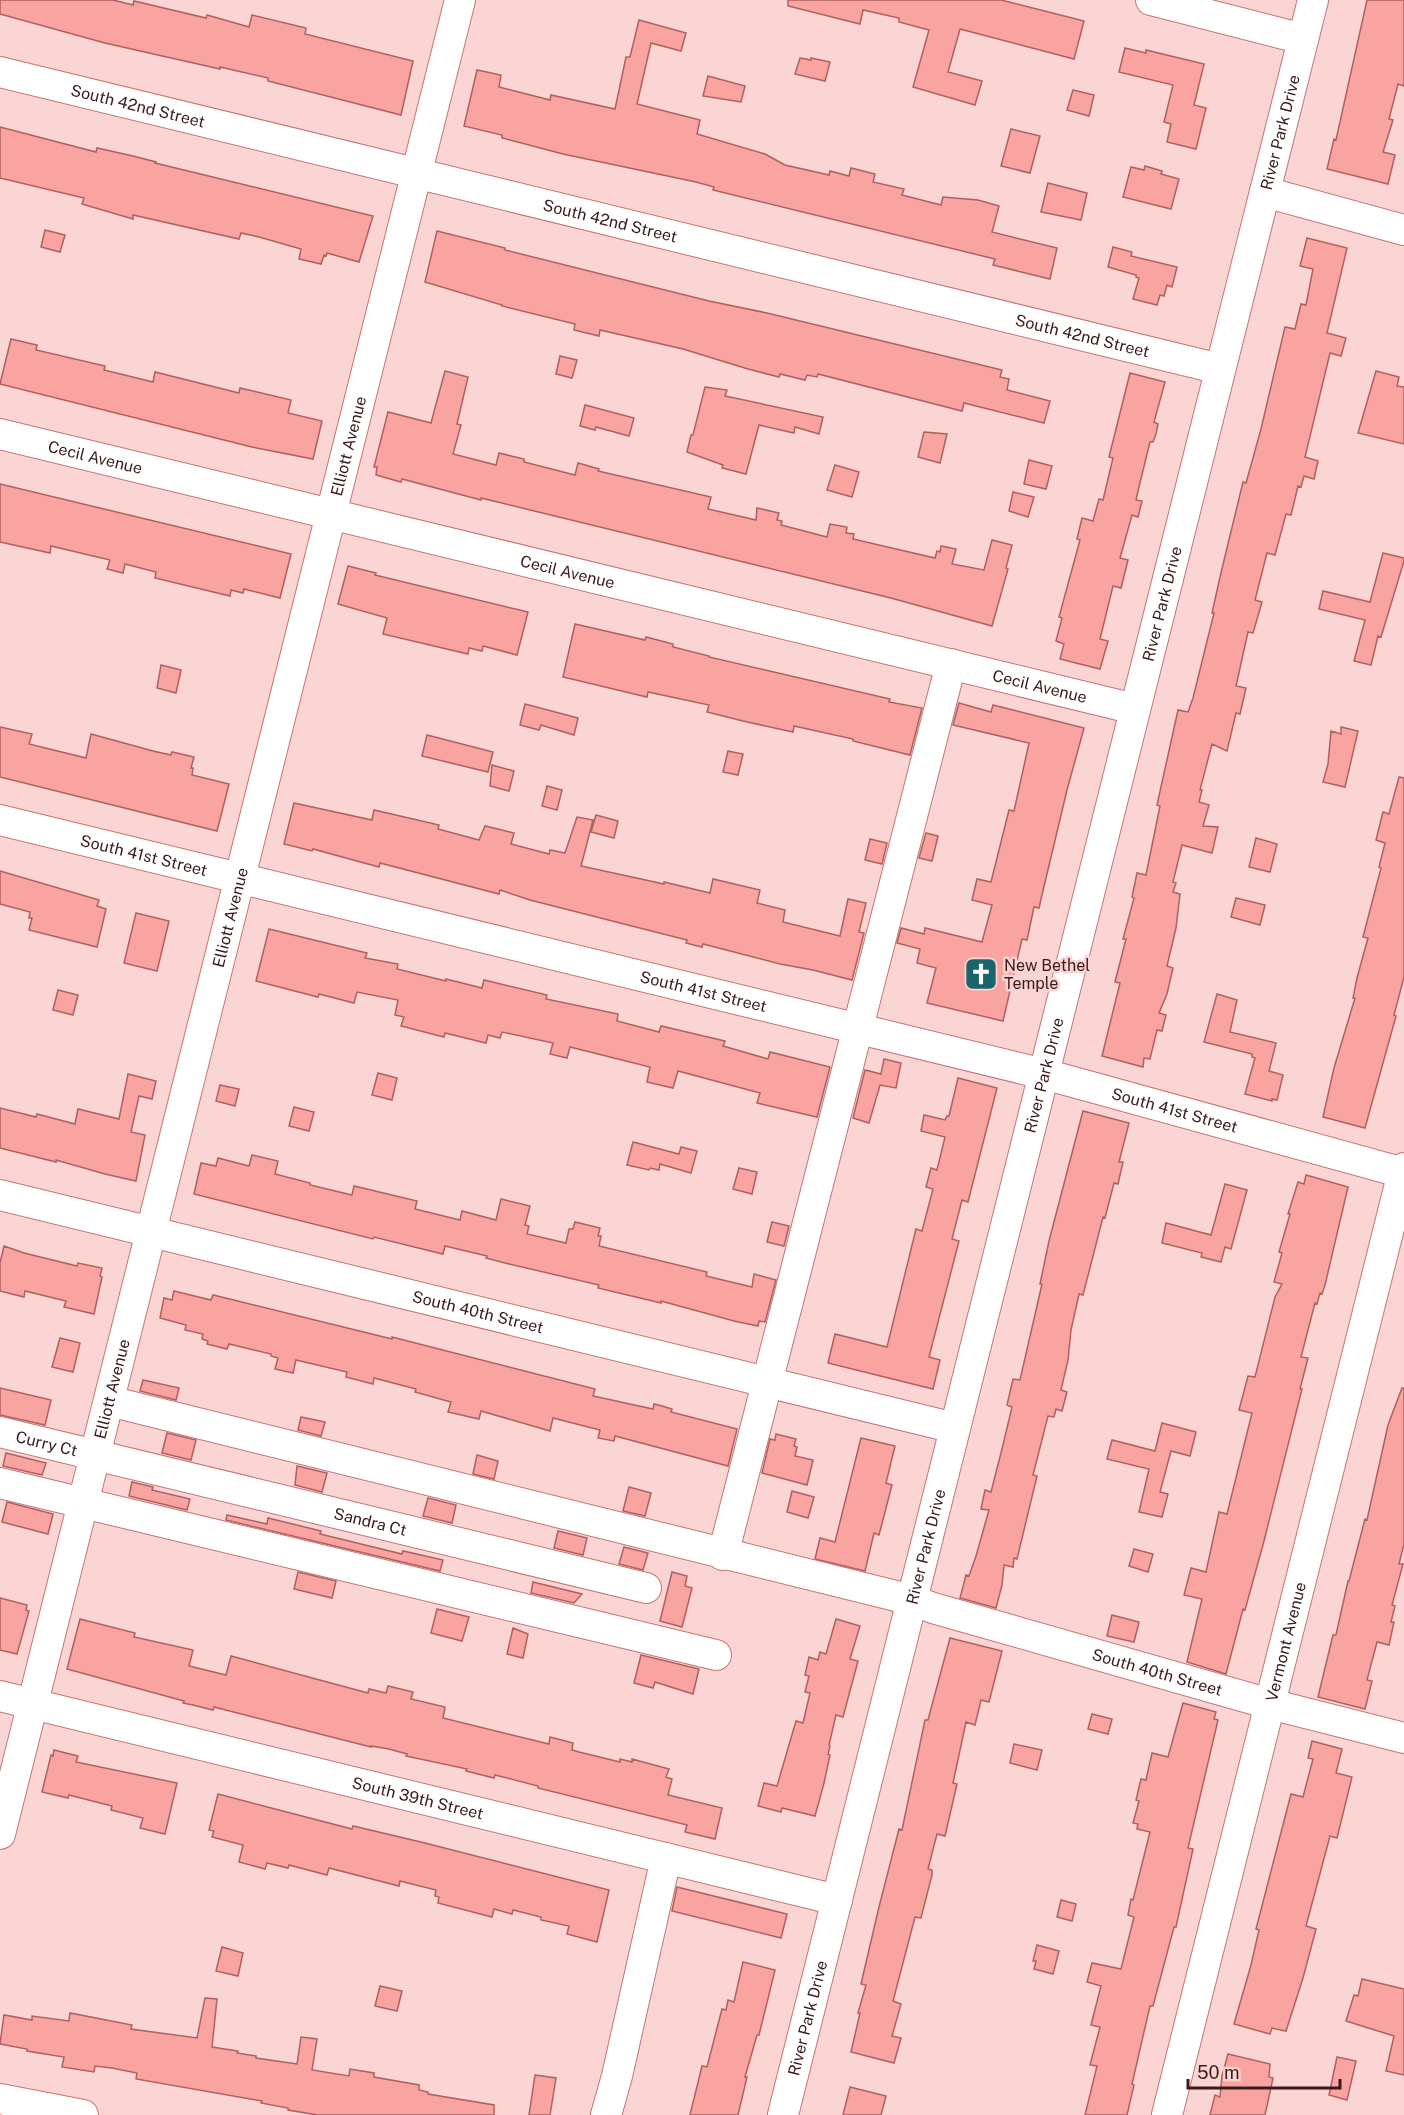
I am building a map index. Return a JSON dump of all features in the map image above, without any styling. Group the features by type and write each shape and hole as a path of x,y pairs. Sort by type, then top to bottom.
{"street":[{"name":"Elliott Avenue","path":"0,1834 460,0"},
{"path":"1150,0 1303,39"},
{"name":"River Park Drive","path":"783,2115 1313,0"},
{"name":"South 42nd Street","path":"0,72 1220,369"},
{"path":"1265,192 1404,230"},
{"name":"Cecil Avenue","path":"0,434 1136,709"},
{"path":"723,1555 951,664"},
{"name":"South 41st Street","path":"0,820 1044,1074 1404,1171"},
{"name":"Vermont Avenue","path":"1167,2115 1404,1171"},
{"name":"South 40th Street","path":"0,1195 955,1428"},
{"name":"South 40th Street","path":"109,1401 912,1600 933,1608 1270,1704 1404,1738"},
{"name":"Curry Ct","path":"0,1432 95,1455"},
{"name":"Sandra Ct","path":"95,1455 646,1588"},
{"path":"0,1483 716,1655"},
{"name":"South 39th Street","path":"0,1696 837,1899"},
{"path":"606,2115 666,1858"},
{"path":"0,2099 83,2115"}],"building":[{"path":"0,0 113,0 133,5 134,1 206,18 207,15 249,27 252,15 306,28 305,34 413,61 401,115 268,81 268,78 105,43 0,14"},
{"path":"788,0 1001,0 1084,21 1074,59 960,29 948,72 982,81 975,105 913,87 929,30 899,22 899,18 863,10 860,24 788,6"},
{"path":"1367,0 1404,0 1404,86 1398,84 1389,119 1393,120 1383,152 1395,155 1388,184 1327,169 1334,139 1336,140"},
{"path":"639,20 686,33 681,51 651,43 637,104 700,120 697,134 765,154 785,165 829,175 830,171 849,176 851,168 875,174 873,182 904,189 902,195 941,205 943,197 978,200 999,206 992,232 1057,248 1050,279 993,265 995,259 713,190 714,187 696,182 563,154 464,126 477,70 501,75 499,87 550,100 551,95 615,109 626,57 630,57"},
{"path":"1125,48 1146,53 1146,50 1204,64 1194,105 1206,108 1196,149 1167,142 1171,124 1164,122 1173,85 1119,72"},
{"path":"800,58 830,62 825,81 795,74"},
{"path":"708,76 745,86 741,102 703,96"},
{"path":"1073,90 1094,95 1089,116 1067,110"},
{"path":"0,127 96,152 97,148 133,156 373,216 359,262 327,253 321,264 299,259 301,249 259,237 241,233 239,239 133,215 133,219 82,204 84,198 0,178"},
{"path":"1011,129 1040,136 1030,173 1001,166"},
{"path":"1145,166 1179,179 1171,209 1123,197 1131,167 1144,170"},
{"path":"1048,183 1087,193 1081,220 1041,212"},
{"path":"45,230 65,235 60,252 41,247"},
{"path":"437,231 709,301 1002,370 1000,377 1009,379 1007,390 1050,401 1044,423 964,403 962,411 818,374 817,377 807,375 805,380 780,374 779,377 683,349 600,330 599,336 574,330 575,324 502,306 425,282"},
{"path":"1307,238 1347,248 1327,333 1346,338 1341,356 1330,353 1305,457 1318,461 1314,479 1304,476 1301,487 1298,486 1291,515 1286,514 1275,555 1267,553 1255,600 1262,602 1253,633 1248,632 1236,686 1246,688 1240,714 1236,713 1227,751 1212,744 1200,790 1202,790 1199,802 1209,805 1203,826 1218,827 1212,853 1182,845 1173,882 1176,883 1173,892 1180,894 1176,928 1167,966 1173,968 1167,994 1159,1013 1166,1015 1162,1031 1157,1030 1150,1059 1144,1058 1143,1067 1102,1056 1120,983 1115,982 1126,939 1123,939 1134,898 1132,897 1137,873 1146,875 1160,806 1157,805 1178,710 1188,712 1193,698 1243,482 1246,483 1261,429 1285,327 1295,329 1301,304 1306,305 1313,269 1300,266"},
{"path":"1113,247 1132,252 1131,256 1177,267 1172,287 1167,285 1164,296 1160,295 1157,305 1133,299 1139,278 1136,275 1108,267"},
{"path":"11,339 37,345 36,350 105,366 104,370 153,382 155,372 239,393 240,388 291,400 288,413 322,421 313,459 252,447 0,384"},
{"path":"560,356 577,360 572,378 556,374"},
{"path":"445,371 468,377 457,424 461,425 453,454 496,465 499,453 575,475 578,463 599,469 598,471 711,497 708,509 756,520 757,508 779,513 777,520 782,521 781,525 827,537 830,524 847,527 846,533 854,534 853,539 935,558 941,546 956,549 952,564 984,570 992,540 1012,545 1006,568 1008,569 992,626 891,598 402,479 401,482 376,475 377,467 374,467 388,412 431,423"},
{"path":"1376,371 1399,377 1397,386 1404,387 1404,444 1358,433"},
{"path":"1130,373 1165,382 1154,422 1158,424 1156,434 1153,442 1150,442 1136,500 1142,501 1138,517 1132,515 1120,558 1128,560 1121,588 1113,586 1100,639 1108,641 1100,669 1060,659 1064,644 1056,641 1062,618 1059,617 1080,540 1077,539 1082,518 1093,521 1099,499 1103,500 1113,458 1109,457"},
{"path":"705,387 727,390 725,396 823,417 819,434 795,427 794,433 759,425 746,474 722,468 723,465 687,452"},
{"path":"585,405 634,418 629,436 596,427 595,430 580,426"},
{"path":"924,432 947,434 940,463 918,457"},
{"path":"1029,460 1052,466 1046,489 1024,484"},
{"path":"835,465 859,472 852,497 827,490"},
{"path":"0,484 291,554 280,598 244,589 243,593 231,590 230,596 155,578 156,572 125,564 123,573 107,569 110,560 51,546 50,553 0,542"},
{"path":"1013,492 1034,497 1028,517 1009,511"},
{"path":"1383,553 1404,558 1404,561 1381,637 1378,636 1371,665 1354,661 1365,620 1319,609 1323,591 1370,602"},
{"path":"348,566 376,573 375,575 528,612 517,655 483,646 482,651 469,648 468,654 383,634 387,618 338,604"},
{"path":"575,624 645,640 646,637 709,657 890,699 889,702 922,708 910,755 794,726 793,732 743,721 707,712 709,705 648,692 647,697 563,677"},
{"path":"161,665 181,670 176,693 157,688"},
{"path":"959,703 991,712 993,705 1084,728 1039,908 1034,907 1027,940 1022,939 1003,1021 927,1003 936,968 917,963 920,949 897,943 901,928 924,934 925,928 982,942 992,905 972,900 977,879 991,882 1009,810 1014,811 1029,743 953,725"},
{"path":"525,704 578,718 574,735 541,725 539,730 520,725"},
{"path":"0,727 32,734 29,744 86,758 91,734 153,751 194,757 192,775 229,784 217,831 0,777"},
{"path":"1341,727 1358,731 1345,787 1323,782 1328,764 1331,731 1341,734"},
{"path":"427,735 493,752 488,772 422,756"},
{"path":"728,751 743,754 738,775 723,772"},
{"path":"492,765 514,771 509,791 490,786"},
{"path":"1399,777 1404,778 1404,977 1394,1015 1396,1016 1365,1128 1323,1117 1334,1068 1355,998 1353,998 1357,978 1368,938 1363,937 1381,868 1379,867 1385,843 1376,840 1383,812 1389,814"},
{"path":"547,786 562,790 557,810 542,806"},
{"path":"294,803 372,820 374,810 439,825 438,829 479,840 485,826 514,833 511,844 549,854 550,850 565,853 577,817 593,820 581,866 710,893 713,879 760,890 757,903 785,910 783,922 840,936 848,899 866,903 859,932 864,933 852,980 703,944 702,947 686,943 687,940 530,900 500,890 499,894 380,863 379,867 313,849 312,851 284,844"},
{"path":"596,815 618,821 614,838 591,832"},
{"path":"926,833 938,836 932,861 919,858"},
{"path":"1256,838 1277,844 1270,872 1249,867"},
{"path":"870,839 887,843 882,864 865,860"},
{"path":"0,871 99,900 97,906 106,909 97,947 29,930 32,918 29,918 30,912 0,904"},
{"path":"1236,898 1265,905 1260,925 1231,917"},
{"path":"136,913 169,921 157,971 124,963"},
{"path":"269,929 367,953 365,958 398,964 397,969 482,988 484,980 547,995 546,999 618,1014 617,1021 659,1032 661,1026 725,1041 723,1046 768,1059 770,1052 830,1067 817,1117 757,1103 760,1093 678,1071 673,1088 647,1082 650,1067 570,1047 567,1058 550,1054 553,1043 502,1032 500,1038 488,1035 486,1043 445,1033 444,1037 401,1026 404,1017 395,1015 398,1000 357,992 354,1003 319,994 318,997 256,981"},
{"path":"58,990 78,995 73,1015 53,1010"},
{"path":"1217,994 1237,1000 1230,1032 1276,1043 1269,1071 1283,1075 1277,1100 1272,1099 1272,1101 1245,1094 1255,1058 1252,1054 1204,1042"},
{"path":"884,1059 901,1063 896,1088 880,1085 869,1123 853,1118 865,1070 881,1074"},
{"path":"378,1073 397,1078 392,1100 372,1095"},
{"path":"128,1074 156,1081 152,1099 139,1096 131,1132 145,1135 136,1181 0,1148 0,1108 36,1117 37,1114 75,1124 78,1109 119,1119"},
{"path":"958,1078 997,1088 968,1202 962,1200 952,1239 959,1241 929,1357 940,1360 933,1389 828,1363 835,1334 887,1347 916,1229 922,1231 933,1189 926,1187 931,1168 937,1170 945,1137 921,1131 924,1115 945,1120 949,1116"},
{"path":"220,1085 239,1089 235,1106 216,1101"},
{"path":"294,1107 314,1112 309,1131 289,1126"},
{"path":"1083,1111 1129,1123 1119,1162 1123,1162 1118,1184 1114,1183 1105,1218 1103,1217 1083,1295 1079,1294 1061,1390 1067,1392 1062,1411 1056,1409 1054,1417 1048,1416 1033,1475 1037,1476 1017,1559 1014,1558 1013,1567 1004,1565 996,1608 960,1598 966,1575 969,1576 976,1556 989,1510 981,1509 985,1490 991,1492 1003,1445 1012,1407 1007,1405 1013,1379 1020,1380 1042,1284 1040,1284 1049,1241"},
{"path":"633,1142 679,1154 681,1147 697,1151 691,1173 660,1164 659,1170 627,1165"},
{"path":"252,1155 278,1161 275,1174 310,1183 310,1185 352,1195 354,1186 417,1201 415,1209 460,1220 462,1211 496,1220 501,1199 530,1206 525,1225 529,1226 527,1234 566,1243 569,1229 573,1229 575,1222 600,1228 599,1246 707,1272 706,1276 752,1287 754,1274 776,1280 765,1322 759,1321 758,1326 734,1321 661,1301 661,1303 598,1288 599,1285 445,1246 443,1254 374,1237 373,1239 194,1194 201,1163 216,1166 218,1158 249,1166"},
{"path":"739,1168 757,1172 752,1194 733,1189"},
{"path":"1306,1175 1348,1187 1325,1285 1317,1304 1315,1303 1301,1357 1308,1358 1300,1389 1302,1389 1264,1541 1226,1674 1187,1662 1202,1599 1184,1595 1191,1568 1206,1572 1219,1512 1227,1514 1252,1413 1239,1410 1248,1376 1255,1377 1275,1297 1282,1284 1274,1282 1282,1253 1279,1252 1298,1182 1304,1184"},
{"path":"1225,1184 1247,1190 1231,1249 1225,1247 1221,1262 1201,1257 1202,1253 1162,1243 1166,1223 1211,1235"},
{"path":"772,1222 789,1226 784,1246 767,1242"},
{"path":"4,1246 77,1266 78,1263 102,1268 94,1314 64,1307 66,1301 25,1291 24,1297 0,1291 0,1263"},
{"path":"174,1291 211,1300 213,1295 392,1339 392,1337 595,1389 593,1396 653,1409 654,1404 672,1409 671,1412 737,1429 728,1466 615,1436 614,1441 598,1438 600,1430 553,1418 550,1431 481,1411 479,1419 448,1412 451,1402 415,1392 416,1389 374,1378 373,1384 346,1377 347,1372 296,1360 293,1373 275,1369 278,1358 271,1354 229,1344 227,1349 207,1344 208,1341 202,1339 203,1334 185,1330 186,1325 160,1318 164,1298 172,1300"},
{"path":"60,1338 80,1343 73,1372 52,1367"},
{"path":"143,1380 179,1388 176,1400 140,1391"},
{"path":"0,1388 51,1400 45,1425 0,1415"},
{"path":"1402,1388 1404,1388 1404,1544 1399,1564 1403,1564 1392,1605 1395,1606 1391,1622 1394,1622 1389,1645 1377,1642 1367,1680 1372,1681 1365,1709 1318,1697 1365,1519 1367,1520 1388,1425"},
{"path":"301,1417 325,1422 321,1436 298,1430"},
{"path":"1162,1423 1196,1432 1190,1456 1171,1451 1160,1492 1168,1494 1162,1517 1139,1512 1149,1469 1107,1459 1112,1440 1155,1451"},
{"path":"167,1433 196,1440 191,1460 162,1453"},
{"path":"776,1434 796,1439 795,1456 813,1460 807,1485 762,1473 770,1439 775,1440"},
{"path":"861,1438 895,1446 886,1483 892,1485 879,1535 874,1533 865,1571 815,1559 820,1538 835,1542"},
{"path":"6,1453 46,1463 42,1475 3,1466"},
{"path":"477,1455 498,1461 494,1479 473,1474"},
{"path":"297,1466 327,1473 322,1492 295,1485"},
{"path":"132,1482 153,1487 152,1490 190,1499 187,1510 129,1496"},
{"path":"629,1487 651,1493 645,1516 623,1511"},
{"path":"792,1491 814,1497 808,1518 787,1512"},
{"path":"428,1498 456,1505 452,1523 423,1516"},
{"path":"7,1502 53,1514 48,1534 2,1522"},
{"path":"227,1515 267,1524 268,1518 321,1531 320,1534 402,1554 403,1551 443,1560 440,1571 226,1520"},
{"path":"558,1531 587,1538 583,1555 554,1548"},
{"path":"624,1547 648,1553 643,1570 619,1564"},
{"path":"1134,1549 1153,1554 1148,1572 1129,1566"},
{"path":"298,1572 336,1581 332,1598 294,1589"},
{"path":"672,1572 687,1576 685,1586 692,1588 682,1627 660,1621"},
{"path":"533,1582 582,1594 574,1603 531,1593"},
{"path":"0,1598 27,1605 26,1610 29,1611 17,1654 0,1650"},
{"path":"437,1609 469,1617 462,1641 431,1633"},
{"path":"1112,1615 1139,1622 1134,1642 1107,1636"},
{"path":"80,1619 135,1633 134,1637 193,1650 189,1666 226,1675 231,1656 368,1693 369,1689 386,1693 388,1686 413,1692 411,1699 445,1707 443,1718 549,1744 550,1737 573,1743 572,1750 579,1752 620,1762 620,1759 632,1762 632,1759 669,1769 666,1777 672,1779 668,1795 722,1808 715,1839 685,1832 687,1825 495,1775 494,1778 466,1771 467,1769 406,1756 407,1754 389,1749 371,1747 214,1707 213,1710 183,1703 184,1701 67,1669"},
{"path":"836,1619 860,1626 850,1659 858,1661 843,1717 836,1715 829,1745 828,1754 830,1755 815,1816 782,1808 781,1812 758,1806 764,1783 777,1786 796,1721 803,1723 810,1693 805,1692 809,1676 805,1675 809,1657 818,1660 820,1652 826,1654"},
{"path":"513,1628 528,1634 523,1658 507,1654"},
{"path":"950,1638 1002,1651 989,1702 981,1700 975,1725 966,1722 953,1783 957,1784 945,1836 937,1834 928,1869 932,1870 932,1875 921,1918 915,1917 893,2001 901,2004 892,2036 901,2038 894,2063 851,2052 866,1985 861,1984 879,1907 899,1829 902,1830 925,1720 928,1720"},
{"path":"641,1655 699,1669 693,1694 655,1682 653,1688 634,1683"},
{"path":"1183,1703 1216,1712 1214,1719 1218,1720 1188,1848 1193,1849 1176,1927 1174,1927 1153,2006 1150,2006 1127,2115 1085,2115 1097,2066 1090,2065 1100,2027 1091,2025 1101,1986 1087,1982 1092,1963 1121,1969 1134,1917 1128,1915 1131,1899 1133,1900 1150,1832 1137,1829 1138,1824 1133,1823 1139,1801 1136,1800 1141,1779 1146,1780 1152,1753 1168,1757"},
{"path":"1092,1714 1112,1719 1108,1734 1088,1729"},
{"path":"1312,1741 1342,1749 1336,1773 1352,1777 1337,1838 1330,1836 1306,1926 1316,1929 1303,1978 1286,2031 1272,2028 1270,2034 1234,2024 1251,1965 1259,1930 1256,1929 1291,1794 1303,1797 1313,1759 1308,1758"},
{"path":"1014,1744 1042,1750 1037,1770 1010,1763"},
{"path":"54,1750 78,1756 76,1762 177,1783 165,1834 140,1828 143,1818 111,1810 112,1806 69,1795 68,1798 42,1792"},
{"path":"218,1794 352,1829 353,1826 425,1843 609,1890 597,1942 567,1934 569,1926 541,1920 541,1917 513,1910 512,1914 494,1909 492,1917 438,1903 439,1897 435,1896 436,1890 400,1881 399,1886 329,1868 327,1875 289,1865 288,1868 267,1863 265,1869 239,1862 243,1845 212,1837 214,1831 209,1830"},
{"path":"677,1887 787,1914 781,1938 672,1911"},
{"path":"1061,1900 1076,1904 1072,1921 1057,1917"},
{"path":"1037,1945 1059,1951 1053,1974 1034,1969 1036,1961 1033,1961"},
{"path":"222,1947 243,1953 238,1976 216,1971"},
{"path":"743,1962 775,1970 759,2035 757,2035 745,2077 747,2077 738,2115 690,2115 702,2066 707,2067 722,2009 726,2010 728,2000 734,2002"},
{"path":"1362,1979 1404,1989 1404,2075 1386,2071 1394,2036 1346,2021 1354,1995 1358,1996"},
{"path":"380,1986 402,1991 397,2011 375,2006"},
{"path":"205,1998 217,1999 212,2047 238,2051 237,2053 256,2056 256,2058 297,2064 301,2037 317,2039 312,2070 349,2076 350,2069 374,2073 374,2077 419,2085 419,2090 428,2092 428,2094 494,2105 494,2115 318,2115 288,2110 288,2108 261,2103 262,2101 136,2079 137,2073 112,2068 95,2066 94,2072 62,2067 64,2057 0,2044 4,2015 32,2020 32,2016 69,2021 70,2013 132,2025 131,2029 197,2038"},
{"path":"1228,2054 1270,2064 1269,2077 1273,2078 1265,2115 1210,2115 1215,2095 1220,2097 1222,2076"},
{"path":"1337,2057 1356,2061 1347,2100 1329,2095"},
{"path":"535,2075 556,2078 550,2115 529,2115"},
{"path":"850,2087 886,2096 881,2115 843,2115"}],"place":[{"name":"New Bethel Temple","path":"981,974"}]}
